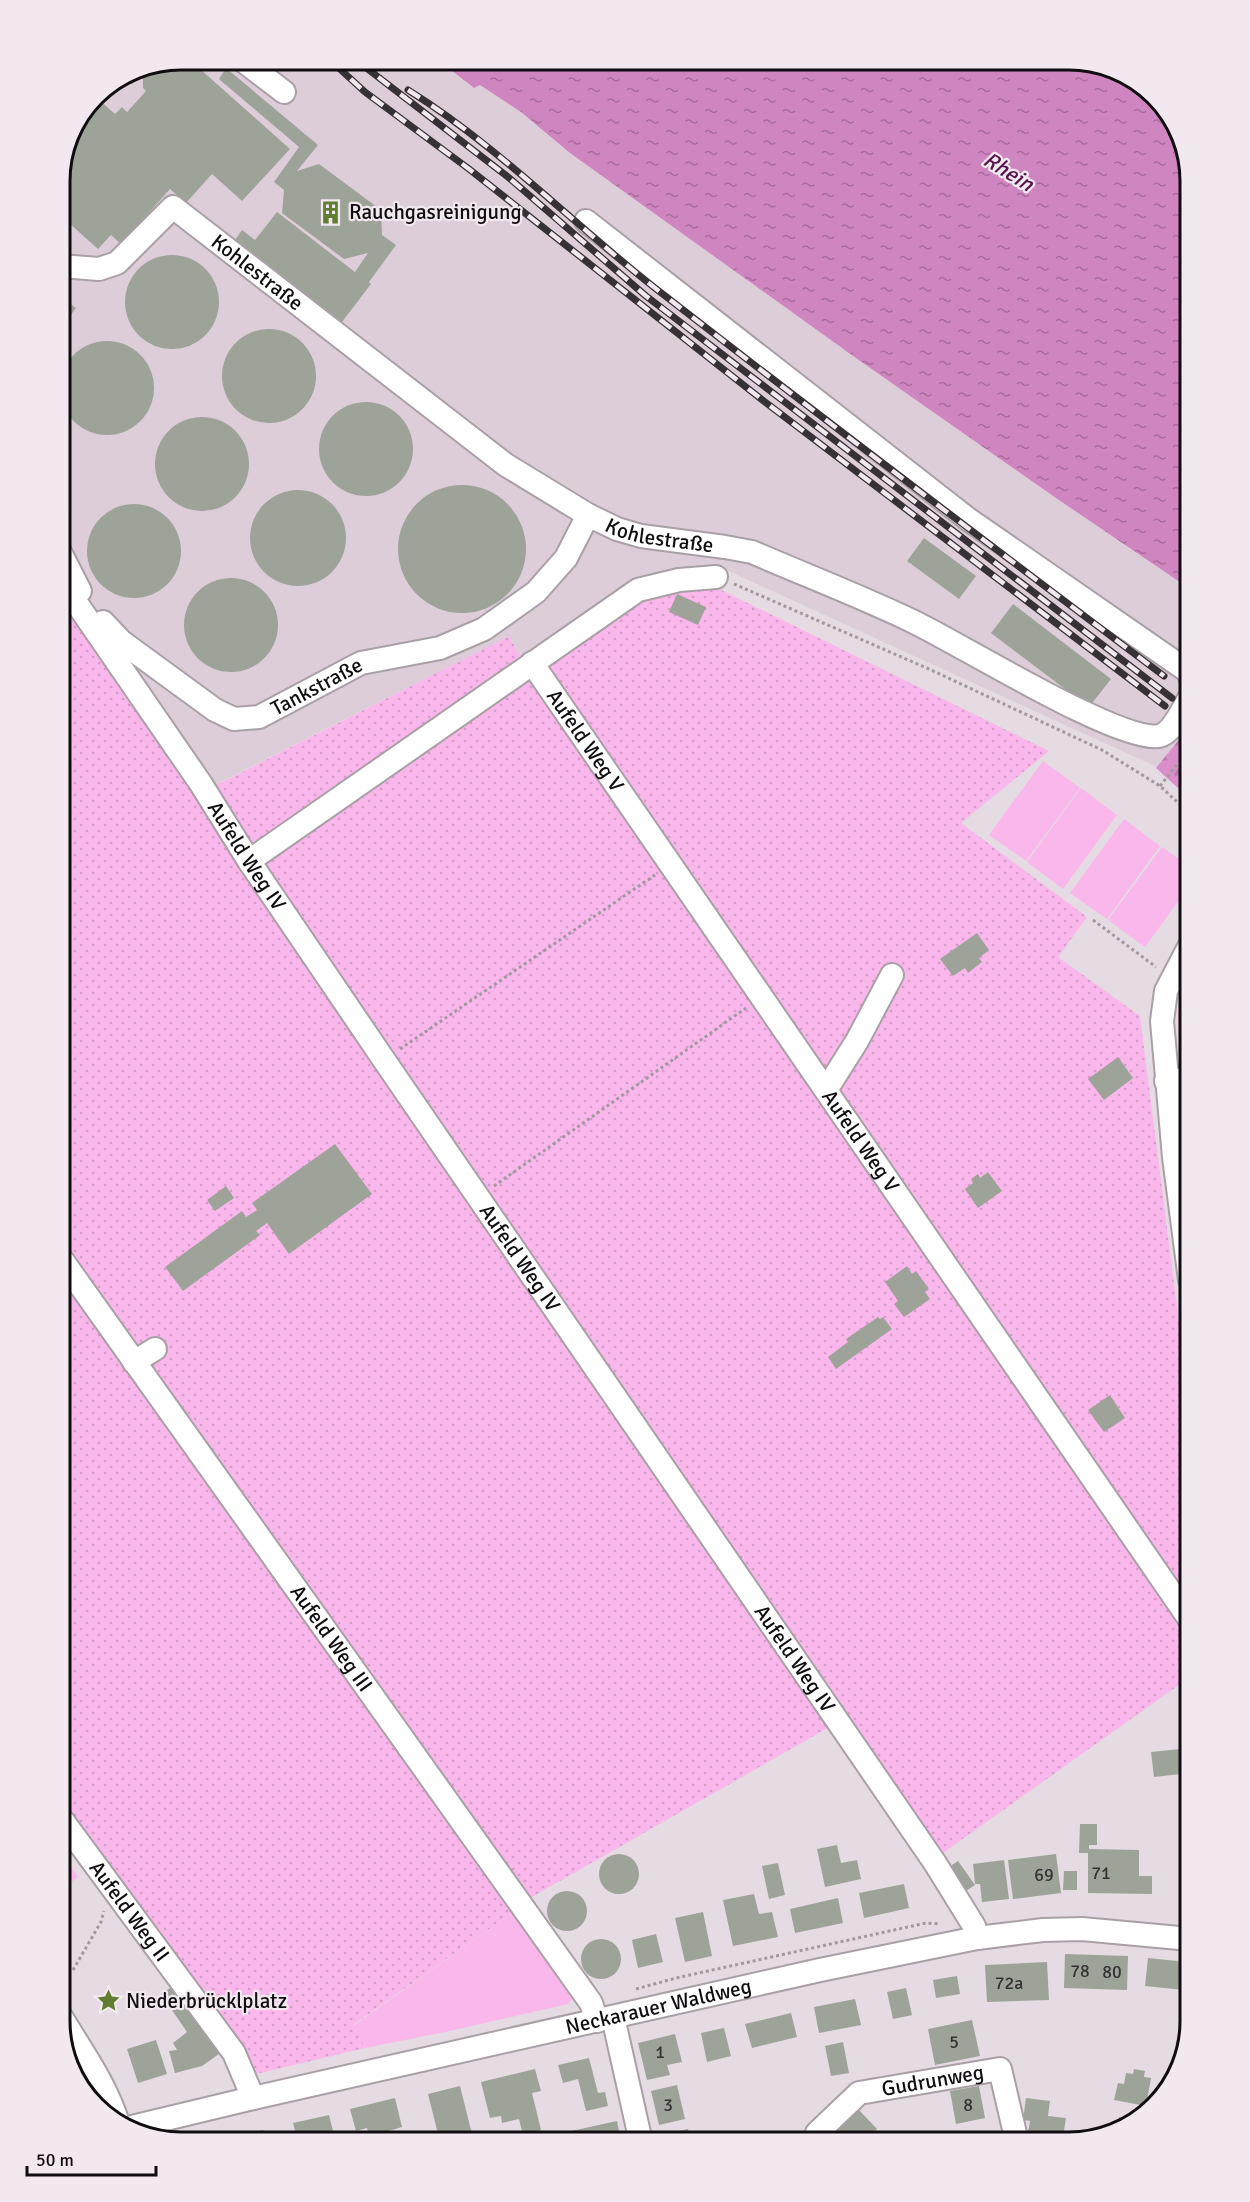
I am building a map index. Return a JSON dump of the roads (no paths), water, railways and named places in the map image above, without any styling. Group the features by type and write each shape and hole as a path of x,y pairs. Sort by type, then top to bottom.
{"street":[{"path":"255,70 284,92"},
{"name":"Kohlestraße","path":"71,267 99,269 117,262 173,207 506,465 588,515 616,529 641,537 726,546 752,552 913,621 1099,720 1138,734 1160,736 1170,729 1180,713"},
{"path":"586,221 968,519 1180,666"},
{"name":"Tankstraße","path":"71,574 96,615 122,642 215,710 234,719 259,717 361,663 440,648 484,629 537,592 566,558 588,515"},
{"path":"249,861 638,590 679,580 716,576"},
{"name":"Aufeld Weg IV","path":"71,595 201,784 249,861 384,1060 935,1863 974,1926 977,1938"},
{"name":"Aufeld Weg V","path":"532,663 1180,1605"},
{"path":"826,1090 857,1041 892,975"},
{"path":"1176,986 1162,1021 1166,1081 1180,1197"},
{"path":"1166,1081 1180,1080"},
{"name":"Aufeld Weg III","path":"70,1272 591,2003 605,2019 638,2132"},
{"path":"134,1362 155,1349"},
{"name":"Aufeld Weg II","path":"70,1831 234,2053 253,2098"},
{"name":"Neckarauer Waldweg","path":"142,2124 820,1970 977,1938 1043,1930 1083,1929 1180,1938"},
{"path":"71,2033 114,2109"},
{"name":"Gudrunweg","path":"818,2132 859,2093 1000,2069 1015,2132"}],"water":[{"name":"Rhein","path":"451,70 1076,71 1104,76 1130,89 1152,108 1161,120 1174,146 1179,167 1180,582 856,358 570,153 521,112 480,85 474,88"}],"railway":[{"path":"341,70 365,92 469,169 765,402 1165,706"},
{"path":"369,70 508,177 646,296 1172,698"},
{"path":"408,90 473,135 624,263 718,337 1164,676"}],"place":[{"name":"Rauchgasreinigung","path":"331,212"},
{"name":"Niederbrücklplatz","path":"108,2001"}]}
